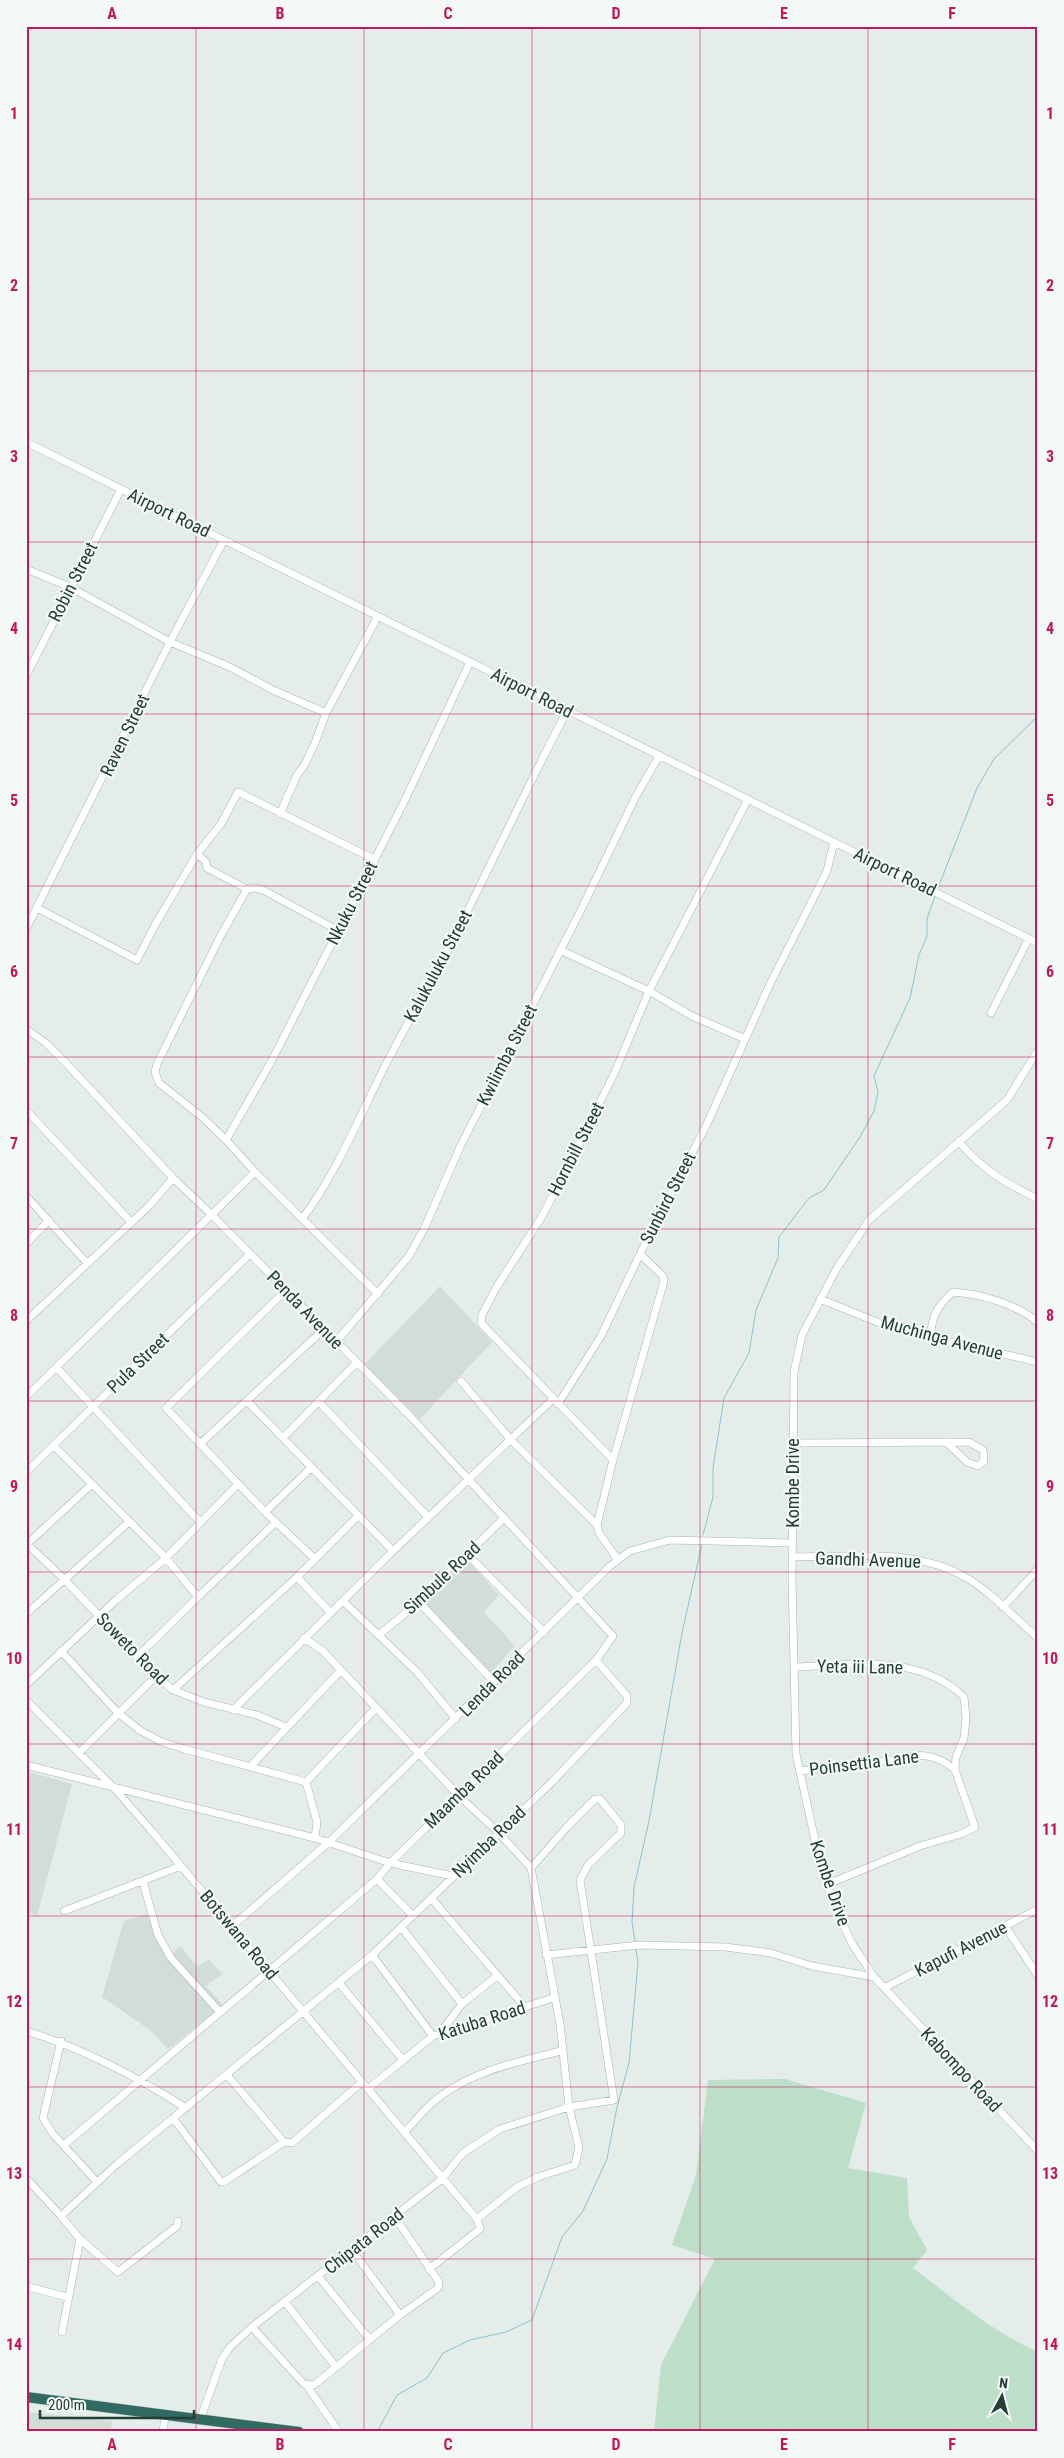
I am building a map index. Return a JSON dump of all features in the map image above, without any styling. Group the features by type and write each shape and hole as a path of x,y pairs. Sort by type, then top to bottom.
{"highway":[{"path":"26,2397 299,2432"}],"street":[{"name":"Airport Road","path":"26,442 1038,943"},
{"name":"Robin Street","path":"26,676 121,489"},
{"name":"Raven Street","path":"26,930 170,642 224,540"},
{"path":"26,569 70,587 170,642 230,667 273,690 326,713"},
{"path":"280,814 297,775 312,751 326,713 378,616"},
{"name":"Nkuku Street","path":"226,1140 271,1062 403,804 470,662"},
{"name":"Kalukuluku Street","path":"302,1219 329,1178 450,944 500,845 520,800 567,711"},
{"name":"Kwilimba Street","path":"336,1342 409,1256 424,1229 460,1147 635,798 659,756"},
{"path":"37,908 138,960 155,925 197,854 221,824 238,792 374,859"},
{"name":"Hornbill Street","path":"613,1460 520,1362 486,1331 481,1323 482,1316 496,1288 541,1218 559,1184 615,1072 649,991 748,800"},
{"name":"Sunbird Street","path":"597,1525 613,1460 664,1281 663,1276 640,1254 707,1124 745,1039 827,871 834,842"},
{"path":"197,854 206,862 207,868 247,889 263,890 337,930"},
{"path":"247,889 220,936 155,1072 159,1083 202,1117 226,1140 255,1172 378,1294"},
{"path":"991,1013 1029,938"},
{"path":"560,950 649,991 692,1016 745,1039"},
{"name":"Penda Avenue","path":"26,1029 46,1043 65,1062 173,1178 324,1329 578,1597"},
{"name":"Kombe Drive","path":"884,1988 874,1977 851,1942 828,1884 819,1858 796,1745 793,1397 796,1356 802,1335 820,1299 854,1241 870,1220 1007,1100 1035,1064 1038,1050"},
{"path":"26,1110 131,1222"},
{"path":"959,1142 976,1162 988,1172 1038,1199"},
{"path":"26,1396 57,1368 255,1172"},
{"path":"26,1322 131,1222 173,1178"},
{"path":"26,1196 88,1263"},
{"path":"26,1244 49,1220"},
{"name":"Pula Street","path":"26,1472 250,1254"},
{"path":"233,1710 304,1638 344,1602 392,1551 511,1440 556,1402 601,1336 640,1254"},
{"path":"285,1291 166,1408 264,1512 315,1559"},
{"path":"930,1338 931,1323 939,1304 953,1292 973,1293 1005,1304 1038,1322"},
{"name":"Muchinga Avenue","path":"820,1299 897,1330 1038,1362"},
{"path":"200,1444 324,1329"},
{"path":"284,1438 320,1403 356,1363"},
{"path":"57,1368 200,1522"},
{"path":"461,1381 511,1440 597,1525 599,1533 618,1560"},
{"path":"247,1401 392,1551"},
{"path":"320,1403 428,1517"},
{"path":"794,1443 946,1442 975,1443 983,1450 984,1461 978,1466 967,1462 946,1442"},
{"path":"54,1446 166,1558 198,1597"},
{"path":"264,1512 311,1468"},
{"path":"27,1545 91,1484"},
{"path":"26,1685 98,1616 166,1558 238,1484"},
{"path":"173,1690 296,1577 358,1516"},
{"name":"Simbule Road","path":"380,1634 419,1602 503,1519"},
{"path":"26,1614 129,1522"},
{"path":"137,1656 276,1522"},
{"name":"Lenda Road","path":"231,1928 329,1842 421,1754 578,1597 630,1551 644,1545 670,1540 793,1543"},
{"name":"Soweto Road","path":"27,1545 65,1580 156,1676 173,1690 190,1698 257,1715 286,1727"},
{"path":"468,1555 544,1632"},
{"name":"Gandhi Avenue","path":"793,1558 898,1557 939,1564 967,1577 1038,1638"},
{"path":"1003,1607 1038,1569"},
{"path":"296,1577 331,1613"},
{"name":"Maamba Road","path":"64,2145 219,2011 377,1879 390,1863 596,1660 611,1639 612,1633 578,1597"},
{"path":"344,1602 380,1634 417,1672 456,1719"},
{"path":"419,1602 494,1682"},
{"path":"304,1638 323,1651 459,1796 498,1832 531,1868 553,1998 560,2024 561,2051 569,2107 579,2148 574,2165 538,2176 517,2187 477,2219 480,2229 429,2269"},
{"path":"61,1651 118,1713 141,1732 162,1742 306,1782"},
{"name":"Nyimba Road","path":"61,2216 97,2182 173,2118 228,2076 372,1955 552,1782 627,1704 627,1696 596,1660"},
{"name":"Yeta iii Lane","path":"794,1667 898,1665 922,1671 953,1686 964,1697 966,1719 964,1738 956,1758 955,1770"},
{"path":"250,1767 341,1670"},
{"path":"80,1753 156,1676"},
{"name":"Botswana Road","path":"26,1700 114,1788 182,1866 231,1928 369,2088 442,2179 477,2219"},
{"path":"306,1782 376,1708"},
{"name":"Poinsettia Lane","path":"800,1771 901,1759 913,1755 938,1758 955,1770"},
{"path":"26,1764 315,1838 390,1863 453,1876"},
{"path":"828,1884 920,1846 974,1828 975,1825 955,1770"},
{"path":"306,1782 317,1822 315,1838"},
{"path":"531,1868 593,1801 600,1799 608,1807 621,1825 621,1833 588,1865 580,1880 590,1950"},
{"path":"64,1912 182,1866"},
{"path":"377,1879 412,1916"},
{"path":"143,1882 158,1935 176,1964 219,2011"},
{"path":"431,1898 524,2006"},
{"name":"Kapufi Avenue","path":"884,1988 1038,1909"},
{"path":"1005,1926 1038,1976"},
{"path":"401,1927 462,2004"},
{"path":"546,1955 639,1945 725,1947 770,1954 812,1966 874,1977"},
{"name":"Chipata Road","path":"200,2420 222,2360 230,2347 252,2327 442,2179 462,2153 480,2140 508,2126 569,2107 614,2100 590,1950"},
{"path":"372,1955 436,2035 462,2004 497,1976"},
{"path":"339,1984 403,2060"},
{"name":"Kabompo Road","path":"884,1988 1038,2151"},
{"name":"Katuba Road","path":"369,2088 436,2035 553,1998"},
{"path":"26,2031 61,2042 119,2071 140,2079 186,2108"},
{"path":"61,2042 43,2118 97,2182"},
{"path":"405,2132 432,2103 459,2084 485,2073 561,2051"},
{"path":"228,2076 284,2142"},
{"path":"173,2118 223,2182 284,2142 292,2143 362,2082"},
{"path":"26,2178 80,2239 118,2272 177,2226 178,2221"},
{"path":"308,2386 314,2384 400,2315 438,2288 440,2282 429,2269 394,2216"},
{"path":"62,2332 80,2239"},
{"path":"352,2250 400,2315"},
{"path":"318,2276 370,2340"},
{"path":"26,2286 68,2297"},
{"path":"285,2302 336,2367"},
{"path":"252,2327 308,2386 339,2432"},
{"path":"163,2432 165,2416"}],"shaded area":[{"path":"440,1286 492,1342 420,1419 364,1365"},
{"path":"467,1560 499,1595 484,1612 515,1646 490,1674 426,1605 427,1597"},
{"path":"26,1771 72,1784 37,1916 26,1912"},
{"path":"146,1914 168,1956 181,1946 197,1967 209,1959 222,1974 206,1986 223,2005 168,2049 150,2030 102,1997 124,1921"},
{"path":"26,2412 113,2421 110,2432 26,2432"}],"green space":[{"path":"785,2079 866,2103 848,2168 907,2178 909,2217 927,2250 913,2268 989,2324 1038,2352 1038,2432 654,2432 661,2365 715,2259 672,2245 696,2175 708,2080"}],"waterway":[{"path":"938,888 977,788 994,759 1038,716"},
{"path":"703,1535 713,1497 713,1468 724,1398 749,1353 756,1310 778,1258 779,1237 809,1198 824,1190 860,1137 874,1111 878,1092 874,1076 910,998 919,955 927,936 927,919 935,896"},
{"path":"635,1941 632,1922 634,1887 649,1821 682,1633 702,1544"},
{"path":"377,2432 397,2395 427,2378 443,2353 470,2340 506,2332 532,2320 562,2237 583,2211 607,2159 617,2107 629,2063 638,1962 636,1949"}]}
